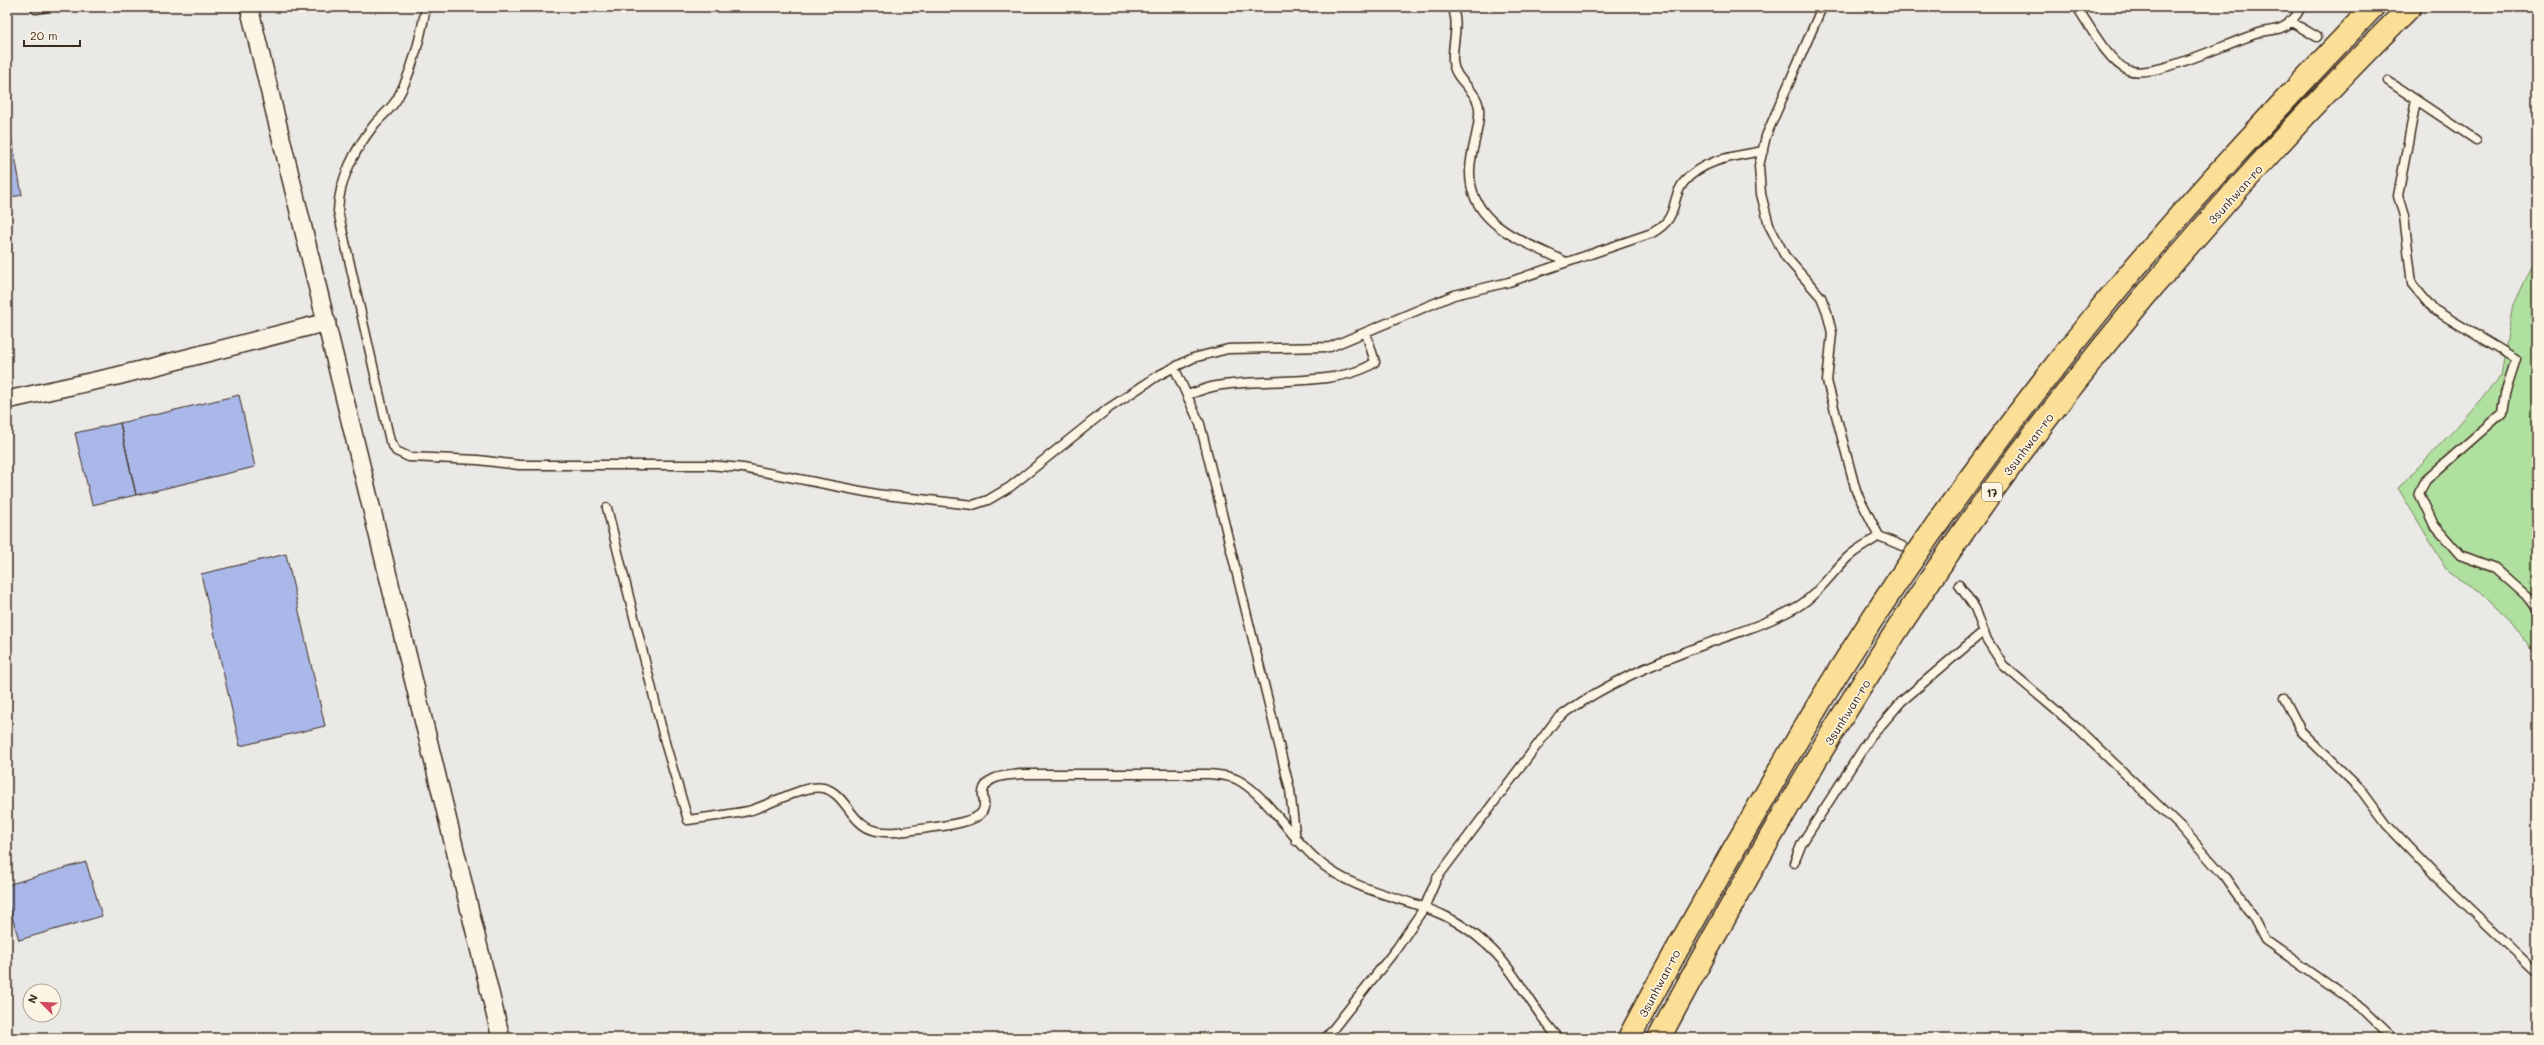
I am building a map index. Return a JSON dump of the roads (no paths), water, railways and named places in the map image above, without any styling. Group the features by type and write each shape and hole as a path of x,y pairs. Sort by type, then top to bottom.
{"highway":[{"name":"3sunhwan-ro","path":"1630,1038 1663,973 1852,649 1923,544 2010,425 2100,310 2201,192 2373,7"},
{"name":"3sunhwan-ro","path":"1659,1038 1711,940 1853,701 1923,592 1989,496 2072,385 2170,266 2288,134 2410,7"}],"street":[{"path":"249,7 501,1038"},
{"path":"7,400 117,376 327,322"}],"lane":[{"path":"36,7 36,9 47,7"},
{"path":"426,7 421,36 398,98 373,126 348,170 339,190 338,211 390,441 396,451 409,457 478,460 519,465 708,465 743,468 876,494 973,505 988,500 1010,487 1109,408 1174,367 1193,358 1228,349 1330,347 1366,334 1454,295 1509,282 1566,262 1662,227 1672,215 1683,183 1698,170 1720,159 1763,151"},
{"path":"1452,7 1456,28 1453,62 1457,73 1475,94 1479,108 1470,171 1473,198 1482,213 1497,226 1566,262"},
{"path":"1822,7 1766,136 1759,166 1761,194 1770,225 1785,256 1821,297 1827,312 1832,333 1827,382 1856,491 1879,536 1902,546"},
{"path":"2077,7 2113,60 2130,71 2142,72 2184,61 2260,32 2282,28 2290,21 2301,7"},
{"path":"2290,21 2317,37"},
{"path":"2388,81 2476,140"},
{"path":"2416,100 2398,196 2404,216 2412,284 2433,309 2516,359 2505,393 2502,413 2426,480 2418,493 2434,525 2460,555 2495,568 2530,599 2537,609"},
{"path":"1186,394 1216,386 1336,376 1370,366 1375,362 1366,334"},
{"path":"1174,367 1200,424 1290,790 1296,840"},
{"path":"607,508 666,746 688,820 748,811 810,789 822,788 830,790 858,821 874,831 928,828 973,820 982,812 985,803 983,791 987,783 997,777 1021,774 1209,774 1230,776 1248,787 1306,852 1347,881 1445,916 1488,946 1509,971 1544,1022 1559,1038"},
{"path":"1326,1038 1397,948 1424,908 1437,878 1556,720 1574,707 1609,687 1684,653 1760,625 1798,606 1817,591 1848,557 1879,536"},
{"path":"1959,586 1975,608 1984,631 2003,665 2077,728 2182,828 2224,876 2253,917 2265,940 2363,1009 2393,1038"},
{"path":"1794,863 1802,843 1870,738 1902,700 1984,631"},
{"path":"2284,698 2301,731 2361,790 2386,825 2436,876 2537,972"}]}
